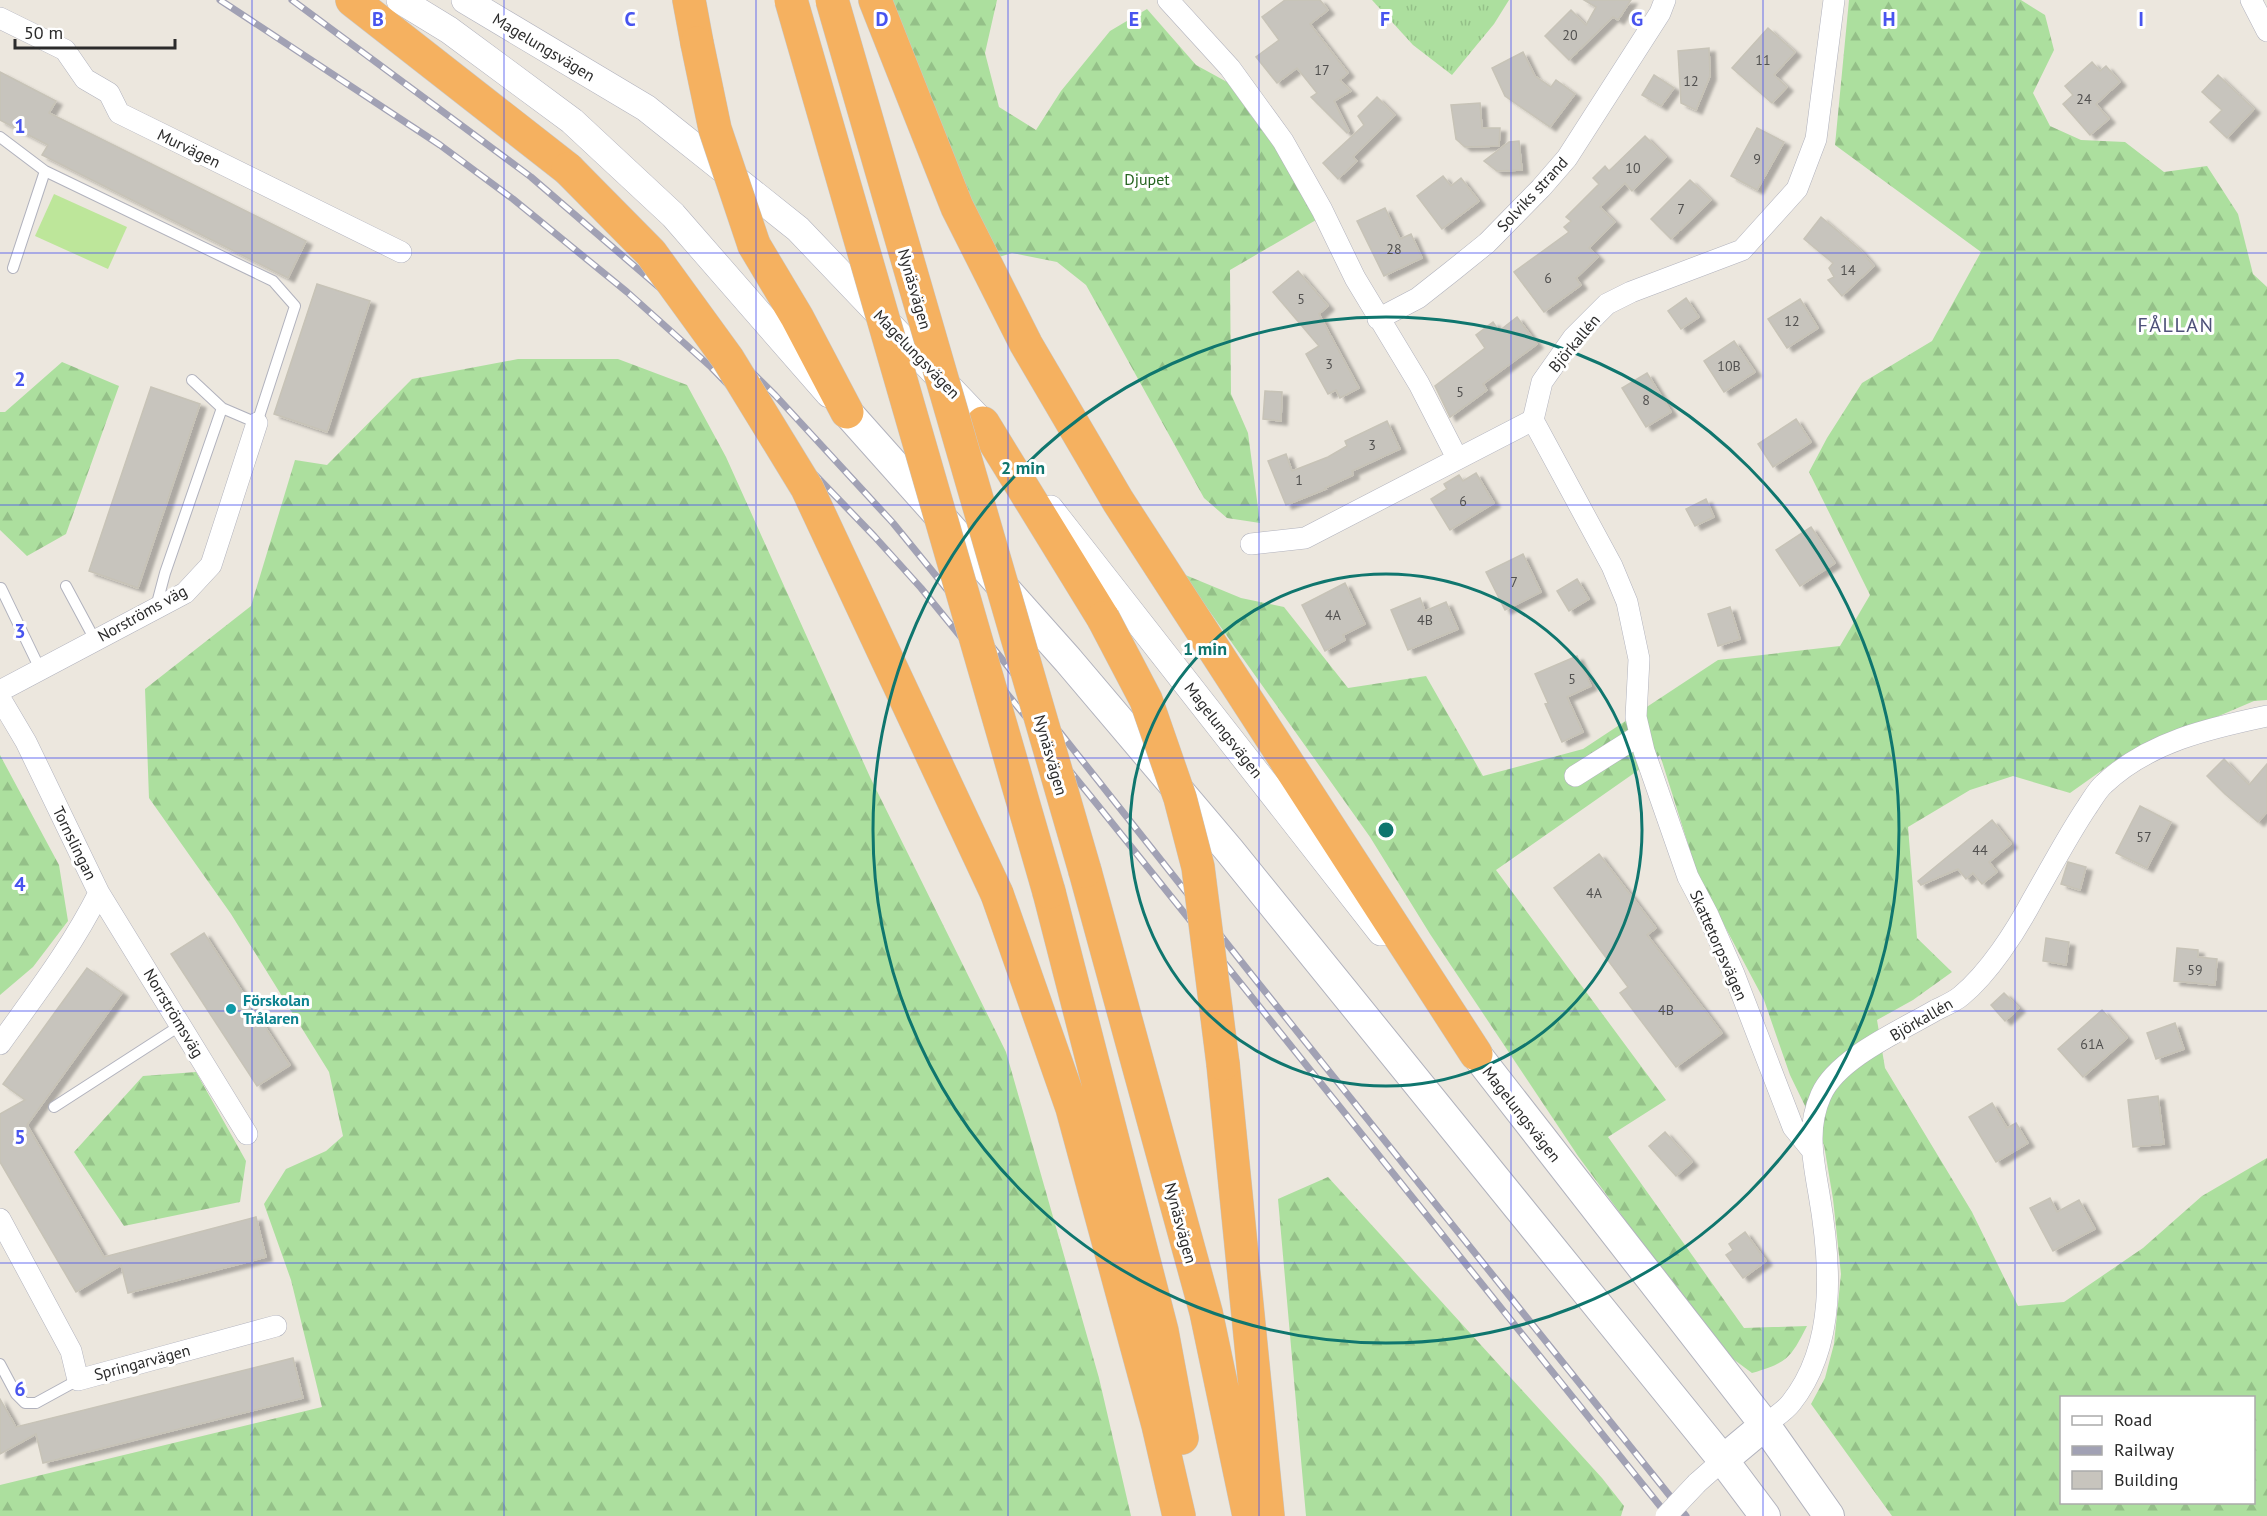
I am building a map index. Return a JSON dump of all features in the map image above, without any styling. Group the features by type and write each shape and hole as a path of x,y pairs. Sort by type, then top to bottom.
{"highway":[{"path":"352,0 568,169 651,254 728,359 807,488 997,894 1072,1108 1158,1425 1179,1516"},
{"path":"689,0 715,129 754,245 797,317 847,412"},
{"path":"791,0 1049,892 1162,1330 1197,1516"},
{"name":"Nynäsvägen","path":"832,0 1085,871 1206,1312 1249,1516"},
{"path":"875,0 957,207 1026,344 1118,501 1476,1054"},
{"path":"983,423 1103,618 1146,700 1180,798 1198,867 1223,1064 1268,1516"}],"main road":[{"path":"847,412 1068,660 1229,850 1766,1516"},
{"name":"Magelungsvägen","path":"1476,1054 1765,1425 1829,1516"},
{"path":"1723,1460 1765,1425"}],"street":[{"path":"400,0 450,30 572,121 673,215 824,389 847,412"},
{"name":"Magelungsvägen","path":"465,0 646,108 798,229 983,423 1476,1054"},
{"path":"1168,0 1230,68 1283,141 1322,210 1355,278 1419,384 1457,458"},
{"name":"Solviks strand","path":"1378,319 1418,298 1451,272 1487,243 1541,188 1567,158 1660,13 1665,0"},
{"name":"Björkallén","path":"1533,420 1542,382 1573,338 1607,304 1631,292 1742,250 1797,189 1816,139 1834,0"},
{"path":"2251,0 2267,31"},
{"name":"Murvägen","path":"0,18 64,50 86,79 109,93 119,113 401,252"},
{"path":"1251,544 1305,538 1533,420"},
{"name":"Skattetorpsvägen","path":"1533,420 1612,566 1628,602 1639,659 1636,717 1640,735 1688,877 1734,974 1793,1127 1811,1149"},
{"name":"Norströms väg","path":"0,691 185,593 211,566 257,423"},
{"name":"Tornslingan","path":"0,698 26,742 99,893 87,917 46,981 0,1044"},
{"name":"Björkallén","path":"1765,1425 1789,1406 1806,1382 1816,1360 1824,1333 1826,1244 1811,1149 1812,1123 1821,1094 1835,1073 1854,1057 1961,996 1993,961 2018,927 2102,785 2131,762 2166,743 2267,716"},
{"path":"1575,776 1640,735"},
{"name":"Norrströmsväg","path":"99,893 247,1134"},
{"name":"Springarvägen","path":"0,1219 70,1351 78,1380 276,1326"},
{"path":"1666,1516 1697,1483 1723,1460"}],"lane":[{"path":"0,137 45,171 273,281 295,306 257,423 222,408 192,380"},
{"path":"13,268 45,171"},
{"path":"155,609 165,573 222,408"},
{"path":"66,586 95,640"},
{"path":"1,588 40,669"},
{"path":"54,1107 181,1025"},
{"path":"0,1364 16,1394 25,1403 36,1403 78,1380"}],"green space":[{"name":"Djupet","path":"887,0 997,0 985,53 999,107 1036,130 1061,91 1110,31 1147,9 1196,65 1227,82 1275,148 1316,220 1230,270 1231,394 1248,433 1260,523 1227,518 1204,498 1086,285 1057,262 1012,253 999,257 956,175"},
{"path":"1372,0 1509,0 1494,24 1452,75 1413,45"},
{"path":"1849,0 2021,0 2045,15 2054,50 2033,93 2050,126 2081,140 2125,142 2164,172 2207,166 2238,214 2253,274 2267,287 2267,700 2254,701 2118,759 2070,793 2013,776 1970,790 1908,827 1917,938 1952,972 1913,1000 1877,1020 1885,1068 1972,1212 2018,1306 2064,1302 2143,1248 2202,1196 2267,1158 2267,1516 1892,1516 1811,1404 1825,1378 1834,1344 1841,1274 1833,1199 1824,1145 1790,1075 1764,1000 1698,876 1660,755 1496,870 1666,1100 1608,1137 1744,1328 1807,1326 1787,1358 1773,1366 1752,1373 1721,1350 1578,1156 1430,934 1370,837 1183,574 1241,598 1284,607 1348,688 1426,676 1483,776 1583,749 1718,660 1840,646 1870,595 1809,472 1827,438 1862,383 1932,341 1981,252 1835,145"},
{"path":"54,194 127,227 108,269 35,236"},
{"path":"518,359 618,359 687,385 726,457 870,777 1006,1052 1099,1378 1131,1516 0,1516 0,1485 322,1407 291,1280 264,1204 286,1169 326,1151 343,1136 329,1072 231,914 149,798 145,689 251,606 295,460 327,465 412,379"},
{"path":"62,362 119,386 66,534 27,556 0,530 0,412 5,412"},
{"path":"0,755 59,865 68,921 33,967 0,995"},
{"path":"196,1072 246,1161 240,1202 124,1226 74,1152 143,1076"},
{"path":"1328,1177 1602,1478 1624,1506 1621,1516 1306,1516 1278,1199"}],"building":[{"path":"1285,0 1320,0 1328,10 1310,24 1348,73 1340,80 1351,91 1334,101 1349,131 1347,133 1311,97 1317,93 1297,68 1277,83 1256,57 1279,40 1262,17"},
{"path":"1584,0 1631,0 1618,20 1613,17 1569,60 1545,36 1571,10 1586,25 1596,7"},
{"path":"1768,28 1795,52 1774,75 1787,87 1772,103 1732,68"},
{"path":"1709,48 1710,76 1696,110 1681,103 1678,51"},
{"path":"1523,52 1535,76 1551,87 1556,80 1575,94 1550,127 1505,96 1492,68"},
{"path":"2092,62 2100,71 2106,66 2120,82 2096,104 2109,119 2090,135 2063,104 2073,95 2065,86"},
{"path":"0,72 56,101 49,113 306,241 288,278 42,155 48,145 0,120"},
{"path":"1654,75 1674,88 1661,106 1642,95"},
{"path":"2218,75 2254,109 2227,138 2210,122 2222,110 2202,92"},
{"path":"1377,97 1395,115 1353,157 1357,161 1338,179 1323,163 1364,125 1358,116"},
{"path":"1480,103 1482,128 1500,128 1499,146 1465,147 1456,139 1451,105"},
{"path":"1757,128 1784,142 1757,190 1731,176"},
{"path":"1645,136 1666,157 1632,191 1625,183 1600,207 1615,222 1589,248 1598,257 1576,278 1581,285 1544,312 1514,272 1569,232 1564,227 1571,221 1566,217 1599,184 1593,178 1605,166 1609,171"},
{"path":"1519,141 1522,170 1497,171 1484,161 1509,142"},
{"path":"1443,176 1451,186 1461,178 1479,201 1442,229 1417,196"},
{"path":"1690,180 1711,200 1671,239 1651,219"},
{"path":"1385,208 1400,239 1411,234 1422,258 1384,276 1357,221"},
{"path":"1821,217 1859,249 1874,266 1842,296 1828,280 1834,277 1829,268 1833,263 1804,239"},
{"path":"1298,271 1328,306 1319,314 1359,388 1340,398 1336,390 1328,394 1306,354 1319,346 1273,292"},
{"path":"317,284 370,301 327,432 274,414"},
{"path":"1686,298 1699,317 1681,329 1668,311"},
{"path":"1800,299 1818,328 1787,348 1768,319"},
{"path":"1517,317 1537,344 1483,384 1487,390 1450,417 1435,386 1485,348 1476,335 1493,322 1499,331"},
{"path":"1734,341 1755,372 1724,392 1704,361"},
{"path":"1647,373 1671,412 1646,427 1622,388"},
{"path":"151,387 200,404 138,588 89,571"},
{"path":"1265,391 1282,392 1281,421 1263,419"},
{"path":"1796,419 1811,442 1773,467 1758,444"},
{"path":"1387,421 1400,449 1352,471 1353,475 1326,489 1286,505 1268,461 1286,454 1292,471 1328,457 1347,446 1345,441"},
{"path":"1476,473 1494,503 1450,530 1431,499 1447,489 1444,484 1459,475 1463,481"},
{"path":"1706,499 1714,517 1695,526 1686,509"},
{"path":"1811,527 1835,563 1800,586 1776,550"},
{"path":"1523,554 1541,592 1505,610 1486,572"},
{"path":"1577,579 1589,599 1569,611 1557,591"},
{"path":"1345,583 1365,624 1343,635 1345,640 1325,651 1302,605"},
{"path":"1420,598 1425,611 1446,602 1458,629 1408,650 1391,610"},
{"path":"1730,607 1740,639 1718,646 1708,614"},
{"path":"1577,656 1591,686 1567,697 1583,732 1562,742 1535,674"},
{"path":"2224,759 2249,785 2267,764 2267,812 2258,822 2207,776"},
{"path":"2140,806 2171,822 2147,868 2116,853"},
{"path":"1992,820 2011,844 1989,862 1997,872 1982,884 1973,873 1966,879 1958,869 1921,885 1918,881"},
{"path":"1599,854 1656,928 1647,935 1722,1033 1676,1067 1620,993 1628,987 1554,888"},
{"path":"2068,862 2086,867 2080,890 2061,884"},
{"name":"Förskolan Trålaren","path":"204,933 290,1065 257,1086 171,954"},
{"path":"2046,938 2069,942 2066,965 2043,961"},
{"path":"2177,948 2198,950 2198,957 2217,959 2215,985 2174,981"},
{"path":"87,968 122,993 27,1125 104,1257 256,1217 266,1257 128,1293 121,1265 76,1292 0,1162 0,1114 25,1100 3,1084"},
{"path":"2004,993 2019,1008 2005,1021 1991,1005"},
{"path":"2102,1010 2127,1038 2083,1077 2058,1049"},
{"path":"2175,1023 2184,1049 2156,1059 2147,1033"},
{"path":"2158,1096 2164,1144 2133,1147 2128,1100"},
{"path":"1992,1103 2007,1128 2016,1123 2028,1143 1996,1162 1969,1117"},
{"path":"1665,1132 1692,1162 1676,1176 1649,1146"},
{"path":"2050,1198 2057,1212 2079,1200 2095,1229 2053,1251 2030,1208"},
{"path":"1745,1232 1766,1261 1743,1278 1726,1255 1733,1250 1729,1244"},
{"path":"293,1358 303,1398 43,1463 36,1434 0,1454 0,1399 16,1427"}],"railway":[{"path":"220,0 440,145 513,199 627,292 711,367 874,536 921,588 1096,803 1668,1516"},
{"path":"292,0 531,177 711,332 775,395 893,523 1686,1516"}],"place":[{"name":"Förskolan Trålaren","path":"231,1009"}],"district":[{"name":"FÅLLAN","path":"2176,325"}]}
